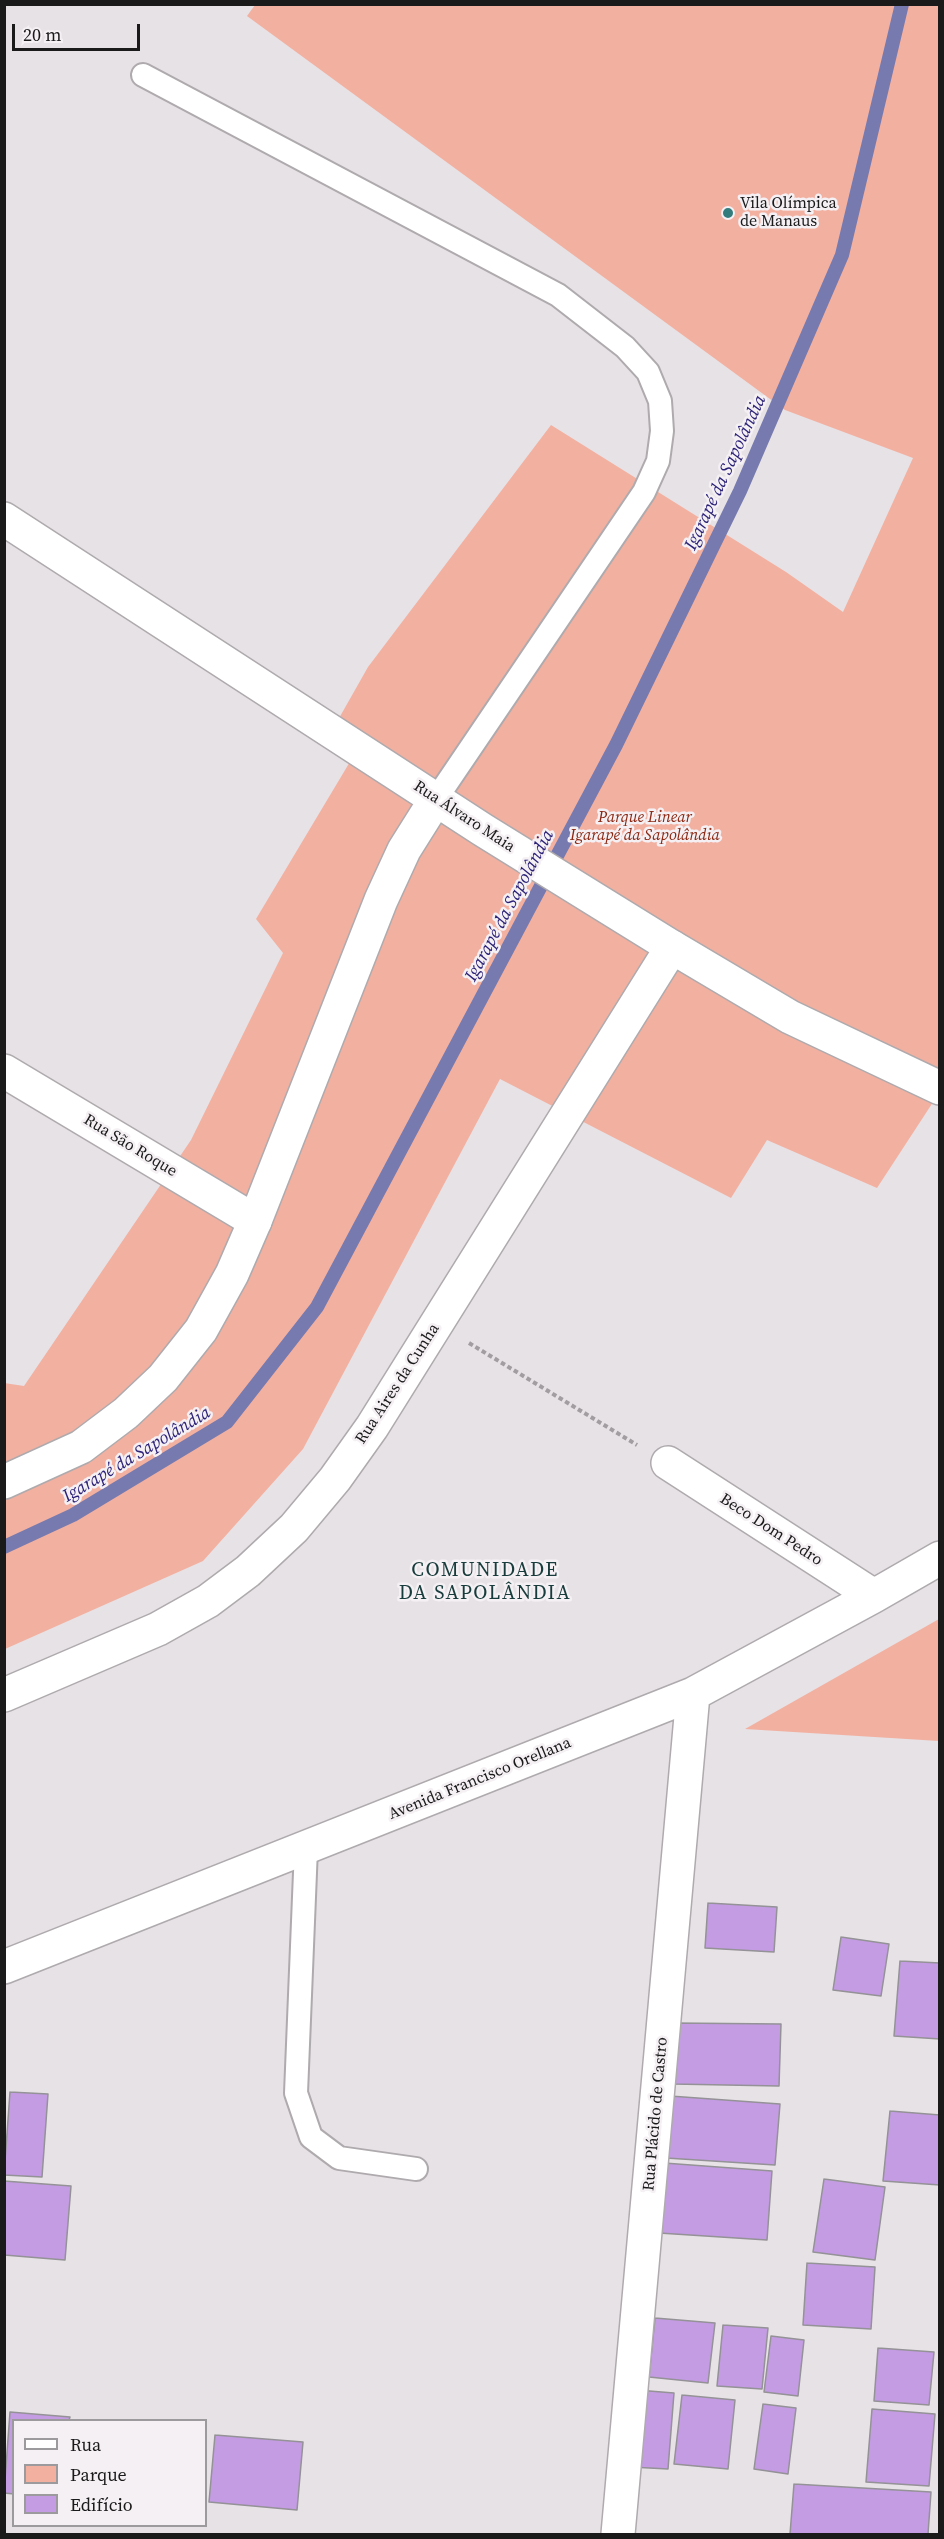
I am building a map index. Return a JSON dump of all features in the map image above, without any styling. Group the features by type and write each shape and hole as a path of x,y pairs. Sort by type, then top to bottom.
{"street":[{"name":"Rua Álvaro Maia","path":"4,519 483,830 672,947 790,1017 939,1088"},
{"path":"4,1482 81,1447 126,1413 163,1378 201,1330 232,1274 255,1221 381,900 404,850 436,799"},
{"name":"Rua Aires da Cunha","path":"4,1695 158,1629 208,1601 248,1571 294,1528 335,1479 372,1427 672,947"},
{"name":"Rua São Roque","path":"4,1071 255,1221"},
{"name":"Beco Dom Pedro","path":"669,1464 874,1596"},
{"name":"Avenida Francisco Orellana","path":"4,1967 693,1694 874,1596 939,1558"},
{"name":"Rua Plácido de Castro","path":"618,2535 693,1694"}],"lane":[{"path":"143,75 558,295 626,347 648,372 660,401 662,431 658,461 644,492 436,799"},
{"path":"306,1848 296,2093 311,2137 339,2158 416,2169"}],"path":[{"path":"437,1324 669,1464"}],"green space":[{"name":"Parque Linear Igarapé da Sapolândia","path":"255,5 939,5 939,1093 877,1188 767,1140 731,1198 500,1079 303,1449 203,1561 5,1649 4,1383 24,1386 191,1140 283,953 256,919 366,735 338,720 368,667 551,425 786,572 843,612 913,458 785,410 247,16"},
{"path":"939,1619 939,1741 745,1729"}],"building":[{"path":"708,1903 777,1907 774,1952 705,1948"},
{"path":"841,1937 889,1944 881,1996 833,1990"},
{"path":"900,1961 940,1963 940,2039 894,2036"},
{"path":"673,2023 781,2024 779,2086 673,2084"},
{"path":"10,2092 48,2094 42,2177 4,2175"},
{"path":"670,2096 780,2104 775,2165 666,2158"},
{"path":"890,2111 940,2115 940,2185 883,2181"},
{"path":"664,2163 772,2171 767,2240 659,2233"},
{"path":"824,2179 885,2187 875,2260 813,2252"},
{"path":"4,2181 71,2186 65,2260 4,2255"},
{"path":"807,2263 875,2267 871,2329 803,2325"},
{"path":"655,2318 715,2323 708,2383 649,2377"},
{"path":"723,2325 768,2328 762,2389 717,2386"},
{"path":"771,2336 804,2340 798,2396 764,2392"},
{"path":"878,2348 934,2352 929,2405 874,2401"},
{"path":"637,2390 674,2393 668,2469 631,2467"},
{"path":"682,2395 735,2400 728,2469 674,2464"},
{"path":"763,2404 796,2408 788,2474 754,2469"},
{"path":"872,2409 935,2414 929,2486 866,2482"},
{"path":"10,2412 70,2417 69,2419 12,2419 12,2494 4,2493"},
{"path":"215,2435 303,2442 297,2510 209,2502"},
{"path":"794,2484 931,2492 928,2534 790,2534"}],"waterway":[{"name":"Igarapé da Sapolândia","path":"4,1547 73,1515 227,1422 317,1307 616,745 740,491 842,255 902,4"}],"place":[{"name":"Vila Olímpica de Manaus","path":"728,213"}],"district":[{"name":"COMUNIDADE DA SAPOLÂNDIA","path":"485,1582"}]}
